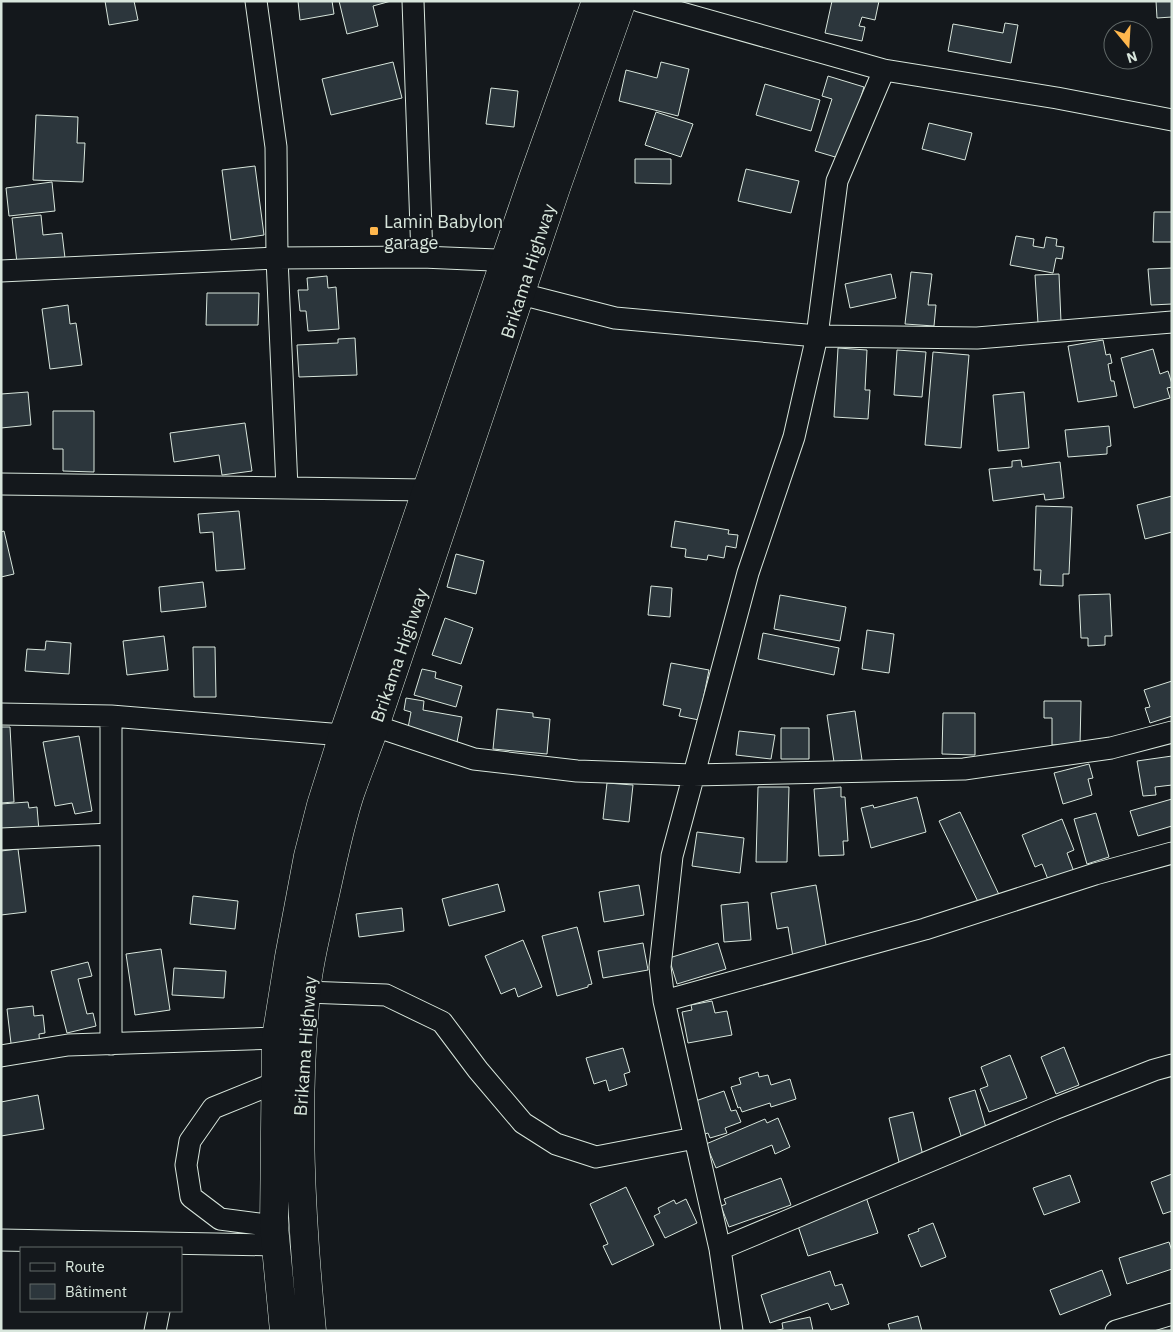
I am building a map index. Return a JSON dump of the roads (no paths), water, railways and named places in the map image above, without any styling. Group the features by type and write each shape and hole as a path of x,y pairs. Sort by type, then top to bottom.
{"highway":[{"name":"Brikama Highway","path":"284,1331 275,1236 274,1083 276,1038 308,856 321,805 343,735 426,490 518,261 544,185 596,1"},
{"name":"Brikama Highway","path":"544,185 622,1"},
{"name":"Brikama Highway","path":"312,1331 303,1239 299,1150 300,1071 306,992 314,946 350,796 521,294 518,261"}],"street":[{"path":"256,1 276,147 277,258 287,488"},
{"path":"413,1 422,257"},
{"path":"639,1 884,70 1057,98 1172,120"},
{"path":"732,1331 720,1249 664,1001 660,967 672,856 748,573 794,437 817,336 837,182 884,70"},
{"path":"1,271 277,258 422,257 518,261"},
{"path":"521,294 615,318 817,336 977,338 1172,322"},
{"path":"1,484 426,490"},
{"path":"1,714 111,716 343,735"},
{"path":"111,716 111,1044"},
{"path":"375,726 474,759 577,771 693,775 964,769 1111,748 1172,732"},
{"path":"1,839 111,834"},
{"path":"664,1001 925,929 1095,874 1172,853"},
{"path":"306,992 386,995 442,1022 478,1070 523,1122 556,1144 596,1157 696,1138"},
{"path":"1,1056 68,1045 276,1038"},
{"path":"720,1249 1054,1109 1154,1070 1172,1065"},
{"path":"274,1083 213,1108 190,1141 186,1166 192,1197 220,1219 275,1236"},
{"path":"1,1240 170,1246 275,1236"},
{"path":"155,1331 159,1312"},
{"path":"1116,1331 1172,1314"}],"place":[{"name":"Lamin Babylon garage","path":"374,231"}]}
